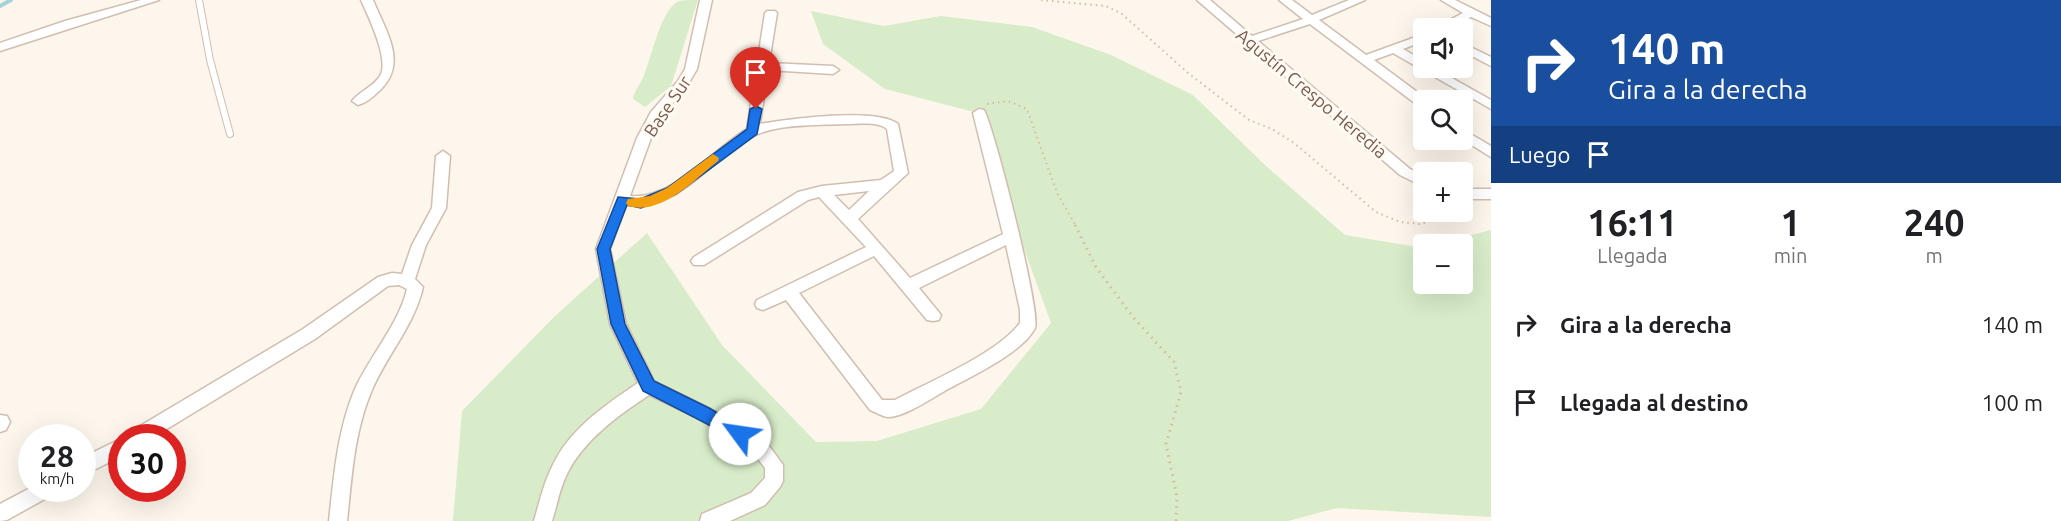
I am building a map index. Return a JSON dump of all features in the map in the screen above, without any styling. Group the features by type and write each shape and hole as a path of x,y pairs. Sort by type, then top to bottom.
{"street":[{"path":"0,47 69,22 153,0"},
{"path":"358,101 371,92 388,72 388,59 367,0"},
{"name":"Base Sur","path":"648,386 618,324 603,249 644,138 656,116 683,83 691,69 705,0"},
{"name":"Agustín Crespo Heredia","path":"1203,0 1405,172 1413,176"},
{"path":"1285,0 1413,96"},
{"path":"1250,40 1310,20 1359,0"},
{"path":"1447,0 1491,23"},
{"path":"753,131 771,13"},
{"path":"1461,18 1471,13"},
{"path":"1364,60 1413,41"},
{"path":"1394,49 1413,60"},
{"path":"1473,52 1491,62"},
{"path":"762,66 832,70"},
{"path":"1444,78 1491,105"},
{"path":"789,292 876,405 887,409 898,408 972,367 1020,336 1028,325 1012,236 979,113"},
{"path":"622,200 641,203 672,191 753,131 826,121 887,122 893,127 902,169 898,176 884,185 850,218"},
{"path":"1473,140 1491,152"},
{"path":"407,281 419,245 439,208 443,156"},
{"path":"699,261 803,196 822,191 884,185"},
{"path":"822,191 850,218 910,285 933,315"},
{"path":"1473,194 1491,194"},
{"path":"910,285 1012,236"},
{"path":"763,304 876,249"},
{"path":"159,424 309,334 383,281 392,278 407,281 414,287 411,305 378,360 349,429 338,521"},
{"path":"543,521 565,461 587,435 631,397 648,386 704,413 758,445 774,465 774,481 758,499 709,521"},
{"path":"0,514 22,502"}],"lane":[{"path":"200,0 210,60 231,134"}],"path":[{"path":"1041,0 1106,6 1122,14 1188,73 1250,120 1272,129 1294,143 1376,212 1400,222 1421,224 1426,222"},
{"path":"979,113 981,108 997,102 1020,102 1028,109 1057,193 1085,242 1096,267 1132,316 1174,362 1181,392 1166,444 1178,497 1176,521"}],"green space":[{"path":"698,0 671,86 645,107 633,99 645,74 666,15 679,1"},
{"path":"811,11 884,26 941,16 1032,27 1111,55 1193,95 1265,165 1345,235 1413,246 1413,294 1473,294 1473,235 1491,230 1491,517 1337,508 1288,521 453,521 462,411 554,317 647,233 722,345 816,442 877,441 981,409 1051,323 1011,213 982,114 885,89 823,44"}],"waterway":[{"path":"0,6 11,0"}],"slow traffic":[{"path":"632,203 654,200 672,191 713,158"}],"route":[{"path":"740,434 704,413 648,386 618,324 603,249 622,200 641,203 654,200 672,191 753,131 756,109"}]}
